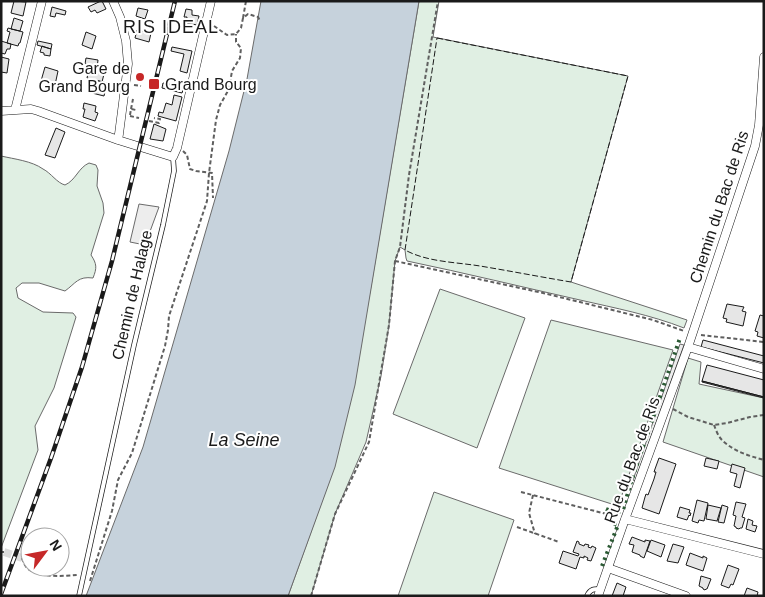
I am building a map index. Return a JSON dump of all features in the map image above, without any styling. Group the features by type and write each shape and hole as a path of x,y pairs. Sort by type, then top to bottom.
{"street":[{"path":"15,110 42,1"},
{"path":"113,1 120,17 126,41 128,64 118,140"},
{"name":"Chemin de Halage","path":"173,157 177,148 211,1"},
{"name":"Chemin du Bac de Ris","path":"692,334 755,146 759,125 764,57"},
{"path":"1,111 38,111 118,140 173,157"},
{"name":"Rue du Bac de Ris","path":"599,592 692,334"},
{"path":"688,347 764,369"},
{"path":"625,519 764,554"},
{"path":"608,568 686,596"}],"lane":[{"name":"Chemin de Halage","path":"79,596 134,345 163,225 174,171 173,157"},
{"path":"587,596 591,590 599,592"}],"path":[{"path":"88,586 112,511 118,480 132,453 165,346 169,316 207,201 216,120 220,105 229,88 232,71 240,58 241,48 236,42 236,34 241,28 246,1"},
{"path":"311,596 335,514 369,442 393,298 395,261 400,247 409,175 438,1"},
{"path":"243,18 250,14 258,17 260,21"},
{"path":"206,21 226,35 236,34"},
{"path":"136,86 141,86"},
{"path":"131,112 131,109 136,110"},
{"path":"130,116 139,118"},
{"path":"149,121 159,123 160,119 154,118"},
{"path":"177,148 185,152 190,169 212,173 213,198"},
{"path":"395,261 543,293 653,320 692,334 764,342"},
{"path":"666,406 688,417 714,425 764,415"},
{"path":"714,425 720,439 730,447 749,456 764,460"},
{"path":"521,492 625,519"},
{"path":"533,495 530,513 536,534"},
{"path":"517,527 559,542"},
{"path":"70,575 83,574"}],"green space":[{"path":"419,1 439,1 433,37 628,76 571,282 687,320 684,328 633,312 407,261 405,250 400,247 395,261 389,325 381,376 366,442 335,514 311,596 288,596 332,473 370,292"},
{"path":"1,156 39,166 65,185 85,165 89,163 96,165 98,170 97,186 103,203 104,213 91,255 96,266 93,278 80,279 65,291 39,283 22,283 16,288 18,298 43,312 73,313 76,317 54,388 35,426 38,450 1,548"},
{"path":"440,289 525,318 477,448 393,414"},
{"path":"551,320 673,350 618,506 499,468"},
{"path":"688,358 701,362 699,384 764,398 764,477 663,442"},
{"path":"434,492 514,520 488,596 398,596"}],"shaded area":[{"path":"139,204 159,207 145,245 130,242"},
{"path":"680,344 684,345 635,481 633,480"}],"water":[{"name":"La Seine","path":"261,1 419,1 355,385 335,467 288,596 86,596 143,447 229,151 247,79"}],"building":[{"path":"14,1 26,2 23,16 11,13"},
{"path":"101,1 106,9 97,13 95,10 91,12 88,7"},
{"path":"52,7 66,11 65,15 56,13 55,17 50,16"},
{"path":"138,8 148,10 145,19 136,16"},
{"path":"186,9 192,10 192,15 199,16 197,25 186,23 187,17 184,17"},
{"path":"14,18 23,21 20,31 11,29"},
{"path":"8,28 23,32 18,46 7,43 10,32 7,31"},
{"path":"137,30 151,33 149,42 135,38"},
{"path":"86,32 96,36 92,49 82,45"},
{"path":"1,41 11,44 10,49 7,49 5,54 1,53"},
{"path":"38,41 52,44 51,49 37,45"},
{"path":"42,46 51,49 50,56 40,52"},
{"path":"172,47 192,51 187,73 180,71 184,54 171,51"},
{"path":"1,57 9,59 7,73 1,72"},
{"path":"86,58 98,60 97,68 105,70 102,82 87,78 90,65 85,64"},
{"path":"45,67 58,71 55,85 41,81"},
{"path":"92,79 107,83 104,96 88,92"},
{"path":"163,83 184,87 182,93 162,88"},
{"path":"174,95 182,97 176,121 158,116 159,112 163,113 166,103 172,105"},
{"path":"84,103 96,106 95,112 98,113 95,121 83,117"},
{"path":"154,124 166,129 163,141 150,139"},
{"path":"56,128 65,132 55,158 45,155"},
{"path":"727,304 744,307 742,311 746,312 743,326 726,322 727,319 723,318"},
{"path":"760,315 764,316 764,338 757,336 758,332 755,331"},
{"path":"703,340 764,356 764,363 701,347"},
{"path":"707,365 764,380 764,397 702,381"},
{"path":"702,382 764,397 764,398"},
{"path":"659,458 676,464 659,514 642,508 646,494 648,495 654,479 656,472 654,472"},
{"path":"706,458 719,461 717,469 704,466"},
{"path":"732,464 745,468 740,488 734,486 737,474 730,472"},
{"path":"697,500 708,503 704,521 699,520 698,523 692,521"},
{"path":"736,502 746,504 742,517 745,518 742,528 739,529 734,526 736,516 733,515"},
{"path":"708,505 721,508 717,521 706,519"},
{"path":"722,505 728,507 724,523 718,522"},
{"path":"680,507 690,510 689,513 691,513 687,520 677,517"},
{"path":"748,519 753,521 752,525 757,526 755,532 746,529"},
{"path":"632,537 645,542 645,540 650,541 644,558 632,552 634,545 629,544"},
{"path":"651,540 665,545 661,557 647,551"},
{"path":"577,541 584,546 585,544 589,545 588,547 596,548 591,561 587,560 588,558 584,556 584,558 580,557 576,569 559,563 563,551 578,556 579,554 573,552"},
{"path":"673,544 684,547 678,563 667,561"},
{"path":"690,553 707,558 703,571 686,565"},
{"path":"728,565 739,569 733,585 731,584 729,588 721,585"},
{"path":"701,576 711,579 705,590 699,586"},
{"path":"617,583 626,587 623,596 612,596"},
{"path":"747,588 758,592 757,596 744,596"}],"tunnel":[{"path":"4,552 20,557"}],"railway":[{"path":"1,594 82,367 112,261 175,1"}],"hedge":[{"path":"606,509 616,513 623,510 680,338"},
{"path":"602,566 618,525 615,522 606,520"}],"fence":[{"path":"437,38 628,76 571,282 441,261 422,257 405,250 437,38"}],"place":[{"name":"Gare de Grand Bourg","path":"140,77"},
{"name":"Grand Bourg","path":"154,84"}],"district":[{"name":"RIS IDEAL","path":"171,27"}]}
